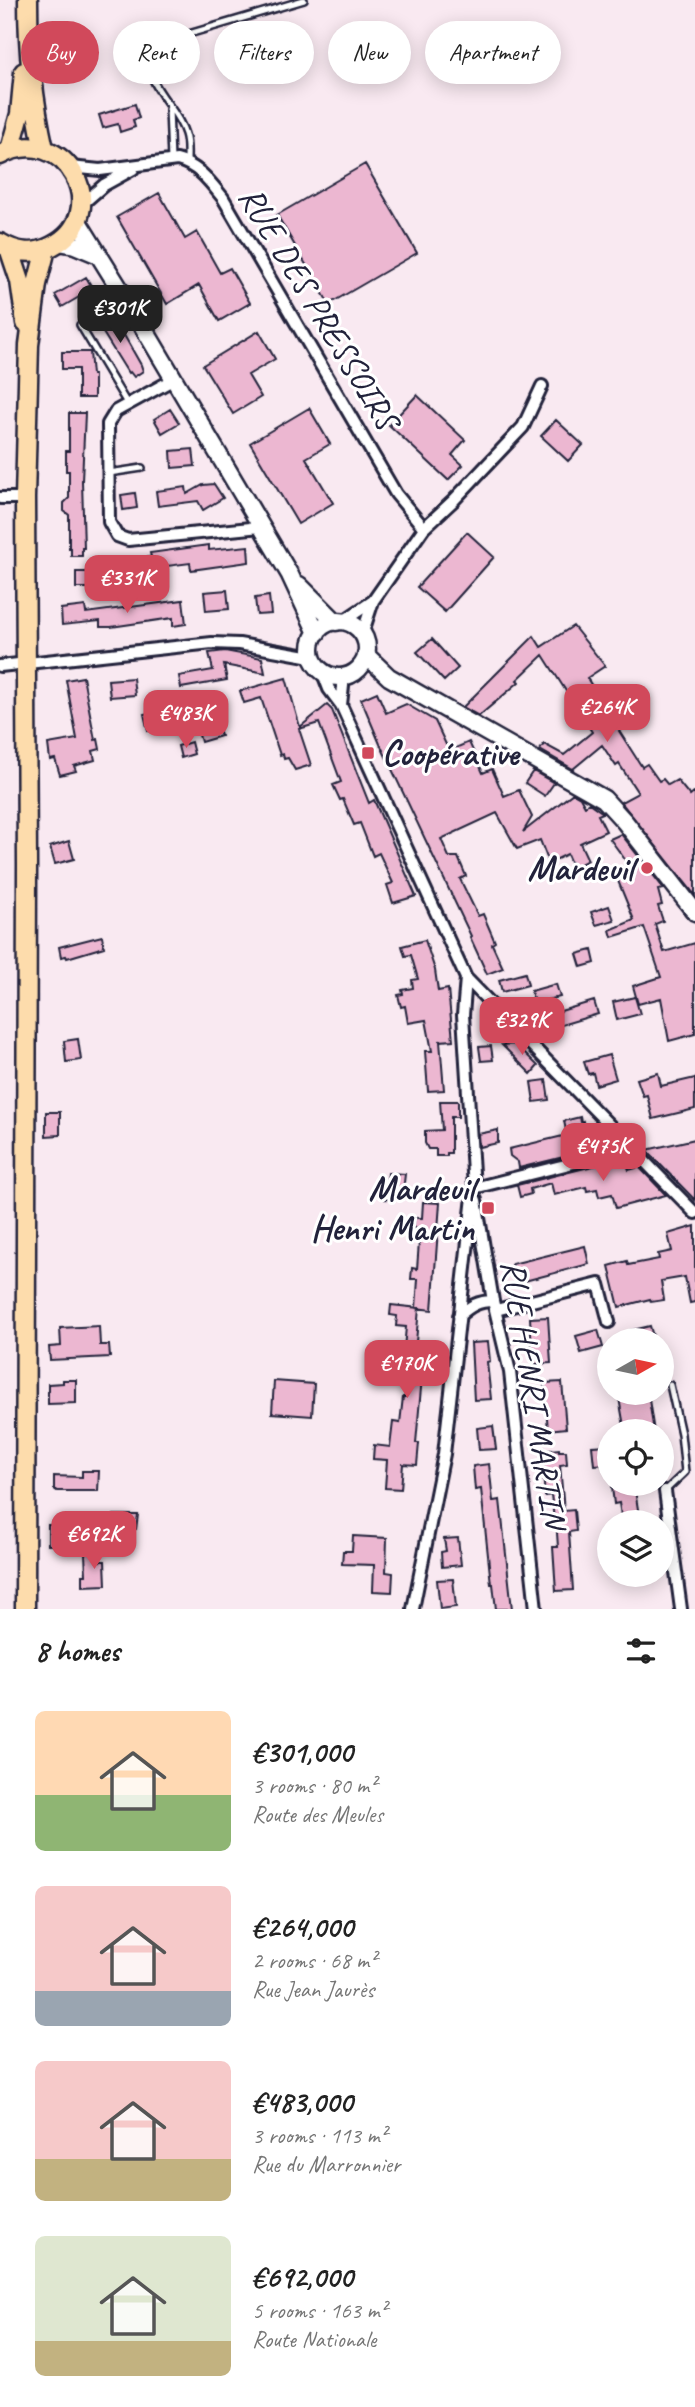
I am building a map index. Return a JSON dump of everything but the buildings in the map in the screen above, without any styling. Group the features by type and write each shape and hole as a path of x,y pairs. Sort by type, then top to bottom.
{"main road":[{"path":"28,0 28,21"},
{"path":"5,153 20,114 23,84"},
{"path":"33,84 44,149"},
{"path":"4,246 27,252 52,246 70,232 79,212 81,192 70,167 54,153 27,146 5,153"},
{"path":"4,246 20,281 29,345"},
{"path":"25,1609 25,498 29,345 37,284 52,246"}],"street":[{"path":"70,167 100,170 171,160 187,163"},
{"name":"RUE DES PRESSOIRS","path":"187,163 207,178 223,198 396,494 424,528"},
{"path":"139,166 104,185 79,212 99,255 290,575 317,633"},
{"path":"52,246 75,246 99,255"},
{"path":"174,379 116,411 108,424 109,522 117,536 128,540 261,527"},
{"path":"362,635 373,601 424,528 523,427 542,386"},
{"path":"0,498 25,498"},
{"path":"290,575 339,622 357,628 366,644 366,655 362,664 350,674 341,705"},
{"path":"373,601 339,622 324,626 312,642 312,657 341,705 466,978 695,1213"},
{"path":"0,666 212,643 239,644 312,657"},
{"path":"366,655 389,677 569,779 613,807 695,912"},
{"path":"322,671 336,677 350,674 389,677"},
{"path":"412,1609 444,1454 474,1188 463,1014 466,978"},
{"path":"474,1188 632,1148"},
{"name":"RUE HENRI MARTIN","path":"474,1188 494,1306 510,1372 536,1609"},
{"path":"467,1242 478,1239 483,1244"},
{"path":"459,1316 469,1306 481,1301 494,1306 599,1284 609,1322"},
{"path":"666,1496 681,1609"}],"lane":[{"path":"187,163 185,132 151,79 148,58 153,47 177,37 304,0"},
{"path":"169,106 171,160"},
{"path":"80,325 128,405"},
{"path":"108,473 142,468"},
{"path":"674,1403 685,1472 674,1482"}],"place":[{"name":"Coopérative","path":"368,753"},
{"name":"Mardeuil","path":"647,868"},
{"name":"Mardeuil Henri Martin","path":"488,1208"}]}
